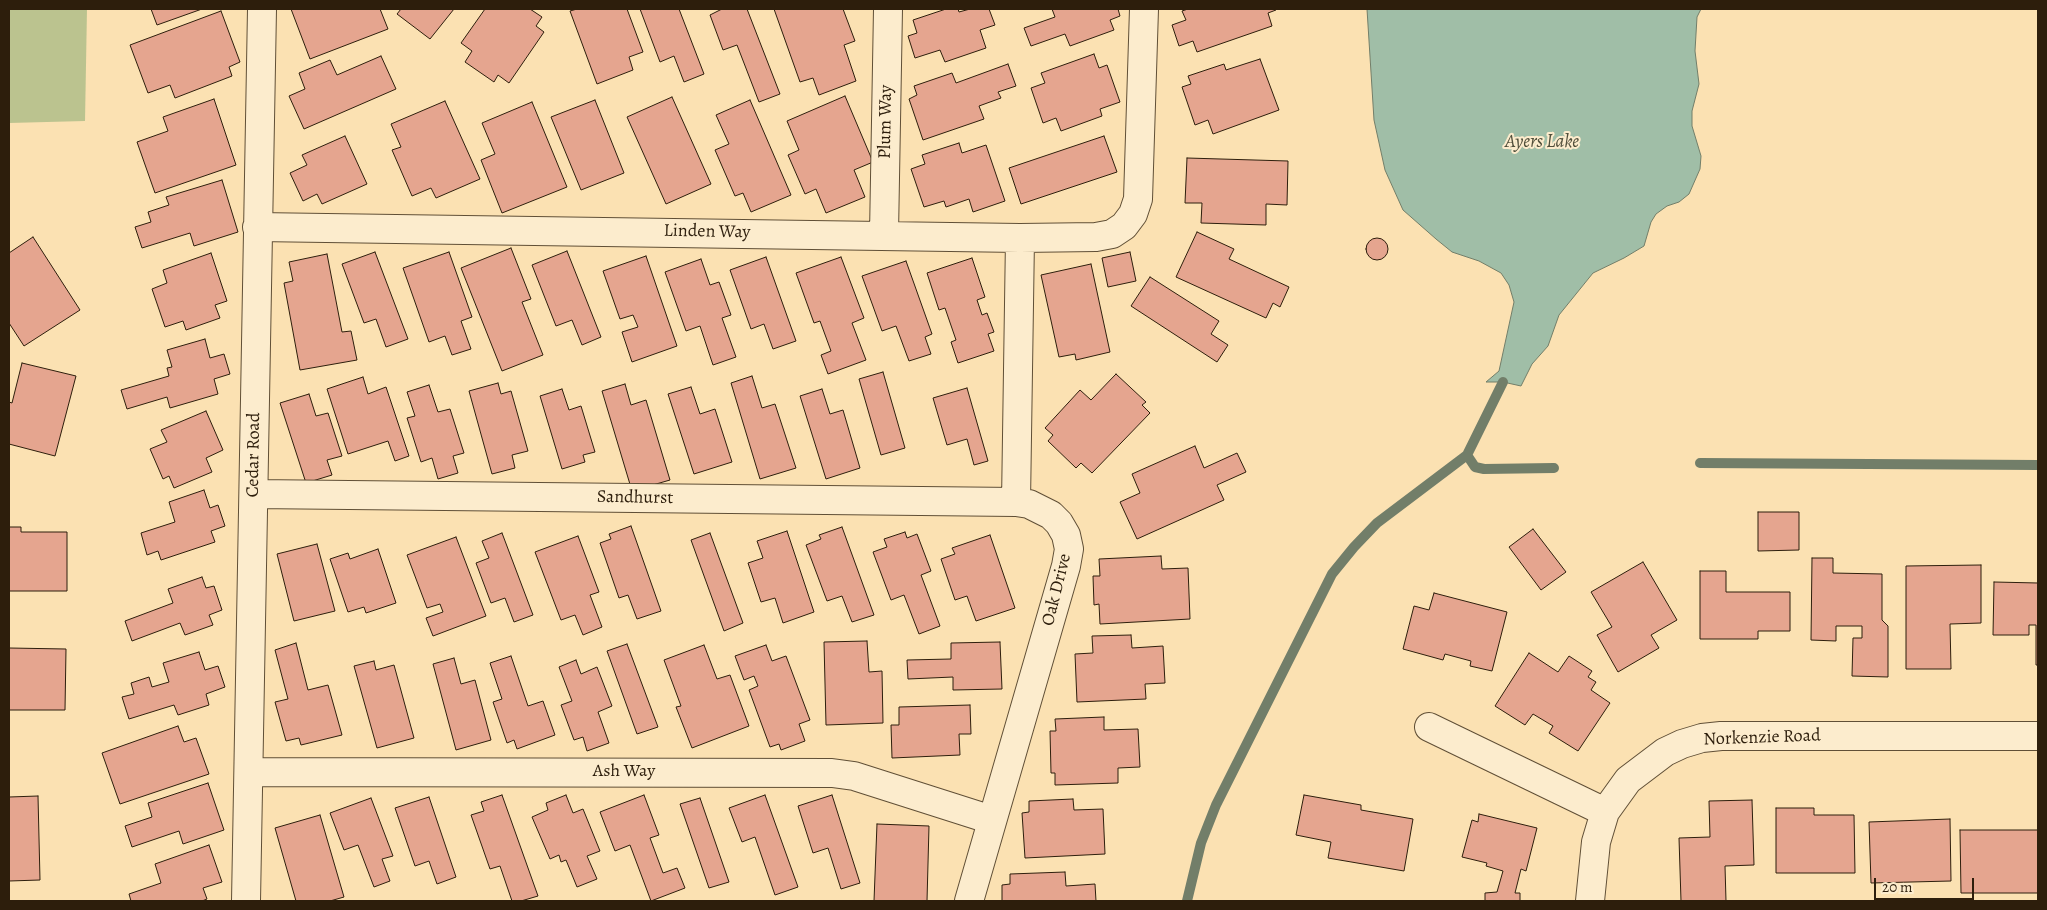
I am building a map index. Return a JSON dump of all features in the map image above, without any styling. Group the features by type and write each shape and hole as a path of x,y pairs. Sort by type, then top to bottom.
{"street":[{"name":"Cedar Road","path":"246,901 262,9"},
{"name":"Plum Way","path":"884,234 888,9"},
{"name":"Linden Way","path":"257,227 884,234 1020,238 1096,237 1112,234 1124,226 1133,214 1138,199 1144,9"},
{"path":"1016,502 1020,238"},
{"name":"Sandhurst","path":"254,494 1016,502"},
{"name":"Oak Drive","path":"969,901 1066,566 1069,549 1066,535 1059,523 1051,515 1028,504 1016,502"},
{"path":"1429,727 1605,812"},
{"name":"Norkenzie Road","path":"1590,901 1594,848 1605,812 1628,780 1646,764 1682,744 1702,738 1721,736 2038,736"},
{"name":"Ash Way","path":"249,772 832,773 854,776 992,820"}],"shaded area":[{"path":"9,9 87,9 85,121 9,123"}],"water":[{"name":"Ayers Lake","path":"1367,9 1701,9 1697,17 1695,51 1699,84 1692,111 1692,126 1701,156 1700,169 1689,194 1679,202 1667,206 1656,214 1651,222 1644,246 1593,273 1559,315 1548,346 1532,364 1521,386 1503,382 1486,382 1499,371 1514,302 1509,285 1501,273 1479,261 1452,252 1403,210 1385,170 1374,120"}],"building":[{"path":"151,9 202,9 157,25"},
{"path":"291,9 380,9 388,29 310,59"},
{"path":"401,9 454,9 430,39 397,14"},
{"path":"485,9 530,9 542,17 536,26 544,32 509,83 498,75 494,82 465,62 472,51 461,43"},
{"path":"577,9 627,9 643,52 629,57 633,70 597,84 570,11"},
{"path":"640,9 679,9 704,74 684,82 674,56 660,62"},
{"path":"722,9 747,9 780,94 759,102 737,45 723,50 710,15"},
{"path":"774,9 843,9 855,41 844,45 856,81 819,95 813,78 800,82"},
{"path":"946,9 958,9 959,12 970,9 989,9 995,25 980,30 986,48 945,62 940,50 915,58 908,36 917,33 913,20"},
{"path":"1052,9 1118,9 1120,16 1110,20 1114,30 1070,46 1065,34 1031,46 1024,28 1055,17"},
{"path":"1188,9 1276,10 1268,13 1272,26 1197,52 1193,41 1179,46 1172,25 1186,20 1182,11"},
{"path":"221,11 240,62 229,67 232,76 175,98 170,85 148,93 130,45"},
{"path":"1094,54 1099,68 1107,65 1120,102 1100,109 1102,116 1061,131 1056,118 1043,123 1031,88 1045,83 1041,73"},
{"path":"381,56 396,89 304,129 289,96 305,89 299,73 330,60 337,75"},
{"path":"1260,59 1279,110 1213,134 1208,120 1195,125 1182,87 1191,84 1188,76 1224,64 1226,70"},
{"path":"1008,64 1016,86 998,92 1001,98 979,106 984,119 923,140 909,99 917,95 914,86 952,73 956,83"},
{"path":"845,96 873,162 854,170 865,197 826,213 816,189 805,194 788,155 799,150 787,121"},
{"path":"672,97 711,184 666,204 627,117"},
{"path":"214,99 236,165 155,193 137,142 168,131 163,117"},
{"path":"595,100 624,173 581,190 551,117"},
{"path":"750,100 791,195 751,212 743,193 735,196 715,150 729,144 716,115"},
{"path":"445,101 480,179 436,198 431,188 412,196 392,150 401,147 391,124"},
{"path":"532,102 567,187 502,213 481,160 495,154 482,123"},
{"path":"345,136 367,184 322,204 317,194 303,201 290,173 307,165 302,155"},
{"path":"1104,136 1117,172 1021,204 1009,168"},
{"path":"959,143 962,153 986,145 1005,201 973,212 969,199 946,207 944,201 924,207 911,169 925,164 922,155"},
{"path":"1187,158 1288,161 1287,205 1266,204 1266,225 1201,223 1202,203 1185,203"},
{"path":"222,180 238,232 194,246 190,233 142,248 135,227 151,222 148,212 169,205 166,197"},
{"path":"1197,232 1234,249 1229,259 1289,287 1280,307 1273,303 1266,318 1176,277"},
{"path":"33,237 80,310 24,346 9,323 9,253"},
{"path":"1377,238 1385,241 1388,249 1385,257 1377,260 1369,257 1366,249 1369,241"},
{"path":"511,248 531,299 522,302 543,355 502,371 461,268"},
{"path":"567,251 601,337 582,345 572,320 556,326 532,265"},
{"path":"375,252 408,339 386,347 376,319 364,323 342,264"},
{"path":"449,252 472,317 461,321 471,349 452,355 445,336 429,342 403,268"},
{"path":"1130,252 1136,281 1108,287 1102,258"},
{"path":"211,253 227,301 215,305 220,318 186,330 183,321 165,327 152,289 167,283 163,270"},
{"path":"327,254 342,332 351,331 357,360 300,370 284,283 293,281 289,262"},
{"path":"646,256 677,346 632,362 622,332 638,327 633,315 620,319 603,271"},
{"path":"766,257 796,341 773,349 764,324 751,329 730,270"},
{"path":"841,257 864,318 852,323 866,360 828,374 821,355 831,351 820,321 814,323 796,273"},
{"path":"972,258 985,297 977,300 982,315 987,313 994,332 988,334 994,351 958,363 951,342 956,340 945,308 939,310 927,273"},
{"path":"701,259 710,285 719,282 731,315 722,318 736,357 713,365 700,326 686,331 665,272"},
{"path":"906,261 932,334 925,337 931,354 909,361 896,326 882,331 862,276"},
{"path":"1091,264 1110,352 1076,360 1075,354 1059,357 1041,275"},
{"path":"1150,277 1219,321 1211,334 1228,345 1217,362 1131,306"},
{"path":"205,339 210,358 224,354 230,374 214,379 218,394 170,408 167,397 127,409 121,390 169,376 167,368 172,367 167,350"},
{"path":"22,363 76,376 55,456 9,444 9,402 12,403"},
{"path":"883,372 905,448 881,455 859,379"},
{"path":"1116,374 1146,402 1142,405 1150,413 1092,473 1081,463 1076,468 1048,441 1053,435 1045,428 1080,390 1091,400"},
{"path":"752,376 762,408 775,404 796,468 760,479 731,383"},
{"path":"363,377 368,394 386,387 409,456 395,461 388,441 348,454 327,389"},
{"path":"498,383 501,394 511,391 528,451 512,455 515,468 492,474 469,391"},
{"path":"625,384 631,405 646,400 670,480 632,491 602,391"},
{"path":"429,385 438,412 450,409 464,453 453,456 458,473 438,479 432,458 421,462 407,418 415,416 407,392"},
{"path":"691,387 700,414 715,409 732,462 694,474 668,394"},
{"path":"967,388 988,461 974,465 967,439 947,445 933,398"},
{"path":"562,389 569,410 581,406 595,452 583,455 585,462 562,469 540,396"},
{"path":"822,389 830,414 843,410 860,468 826,479 800,396"},
{"path":"309,394 316,416 328,413 342,456 327,460 332,475 306,483 280,403"},
{"path":"206,411 223,450 206,458 212,472 174,488 169,476 163,479 150,449 167,442 161,430"},
{"path":"1195,446 1204,468 1237,453 1246,472 1217,485 1224,500 1137,539 1120,502 1140,493 1132,474"},
{"path":"204,490 210,508 218,505 225,526 211,531 215,542 161,560 158,551 147,555 141,533 175,522 169,502"},
{"path":"1758,512 1799,512 1799,550 1758,551"},
{"path":"631,526 661,611 637,619 628,595 619,598 600,543 611,539 609,534"},
{"path":"9,527 21,527 21,532 67,532 67,591 9,591"},
{"path":"842,527 874,615 852,622 842,596 827,601 806,545 821,539 819,535"},
{"path":"1533,529 1566,572 1541,590 1509,547"},
{"path":"787,531 814,612 783,623 775,598 761,602 748,563 763,558 757,541"},
{"path":"905,532 907,538 917,534 931,571 921,575 940,626 919,634 904,595 891,600 873,552 887,547 884,539"},
{"path":"502,533 533,615 514,622 505,598 491,603 476,563 489,558 482,541"},
{"path":"710,533 743,623 724,631 691,540"},
{"path":"990,535 1015,608 976,621 967,596 955,600 941,559 955,554 952,548"},
{"path":"578,536 599,592 590,595 602,627 583,635 575,615 561,620 535,552"},
{"path":"456,537 486,616 433,636 426,618 443,612 440,604 427,608 407,555"},
{"path":"317,544 335,611 294,621 277,554"},
{"path":"378,549 396,603 366,613 364,607 348,612 330,559 348,553 350,559"},
{"path":"1161,556 1162,569 1188,568 1190,619 1100,624 1099,604 1094,605 1093,576 1100,576 1099,559"},
{"path":"1812,558 1833,558 1833,573 1882,574 1882,620 1888,626 1888,677 1852,676 1853,638 1862,638 1862,626 1836,626 1836,641 1811,640"},
{"path":"1643,562 1677,620 1651,635 1659,648 1618,672 1597,635 1612,627 1591,592"},
{"path":"1981,565 1981,623 1950,624 1951,669 1906,669 1906,566"},
{"path":"1700,571 1726,571 1726,592 1790,592 1790,631 1758,631 1758,639 1700,639"},
{"path":"202,577 206,588 214,586 222,610 209,615 213,625 185,635 180,623 132,641 125,621 173,603 168,589"},
{"path":"1994,582 2038,583 2038,665 2036,665 2036,625 2029,625 2029,635 1993,635"},
{"path":"1434,593 1507,612 1492,671 1470,666 1471,661 1445,654 1443,660 1403,649 1414,606 1429,610"},
{"path":"1131,635 1132,648 1163,646 1165,683 1145,684 1146,699 1077,702 1075,654 1093,653 1092,636"},
{"path":"867,641 869,672 882,671 883,723 826,725 824,642"},
{"path":"1000,642 1002,689 953,690 953,677 908,679 907,660 951,659 951,643"},
{"path":"296,643 308,690 328,685 342,735 301,745 299,738 286,741 275,702 288,699 275,650"},
{"path":"627,644 658,727 637,734 607,651"},
{"path":"704,645 717,679 730,675 749,726 692,748 676,707 681,706 664,660"},
{"path":"766,645 772,661 786,656 810,720 799,724 805,741 781,750 779,744 770,747 749,690 758,686 754,676 744,680 735,656"},
{"path":"9,648 66,649 65,710 9,710"},
{"path":"199,652 205,670 218,666 225,687 206,694 209,705 178,715 174,705 129,719 122,697 134,694 131,683 149,677 152,687 169,682 163,663"},
{"path":"1529,653 1558,672 1569,656 1592,671 1588,677 1596,682 1591,690 1610,703 1578,751 1549,733 1553,726 1533,714 1525,725 1495,706"},
{"path":"511,656 528,706 543,701 555,735 517,749 514,740 507,743 493,702 502,699 490,663"},
{"path":"454,658 461,684 475,680 491,740 456,750 433,664"},
{"path":"576,660 581,674 597,667 612,706 598,712 609,743 587,751 583,737 574,740 561,705 572,701 559,667"},
{"path":"374,661 376,670 394,665 414,738 377,748 354,666"},
{"path":"970,705 971,734 959,734 960,755 892,758 891,725 899,725 899,707"},
{"path":"1104,717 1104,730 1138,729 1140,767 1118,768 1118,783 1055,785 1055,773 1051,773 1050,731 1056,731 1055,719"},
{"path":"178,726 184,742 196,738 209,774 120,804 102,753"},
{"path":"208,783 224,830 183,844 179,831 132,847 125,826 152,817 148,803"},
{"path":"502,795 538,896 521,901 512,901 500,866 490,869 471,815 484,811 481,802"},
{"path":"566,795 573,813 583,809 600,851 587,856 597,879 577,887 566,860 561,862 559,855 550,859 532,817 548,810 546,803"},
{"path":"644,795 659,835 650,838 663,873 677,868 685,888 651,901 630,845 615,851 600,812"},
{"path":"765,795 798,887 775,895 755,837 742,842 729,808"},
{"path":"832,795 860,883 841,889 828,848 813,853 798,806"},
{"path":"1304,795 1361,805 1361,810 1413,819 1404,871 1328,858 1331,842 1296,835"},
{"path":"38,796 40,880 9,881 9,797"},
{"path":"429,797 456,877 437,884 429,861 415,866 395,808"},
{"path":"371,798 393,856 382,859 390,881 374,887 358,845 344,850 330,813"},
{"path":"700,798 729,882 709,888 680,804"},
{"path":"1073,799 1074,810 1103,809 1105,854 1025,858 1022,813 1029,812 1029,801"},
{"path":"1752,800 1754,865 1725,866 1726,901 1681,901 1679,838 1710,837 1709,801"},
{"path":"1776,808 1814,808 1814,815 1854,815 1855,873 1776,873"},
{"path":"1479,814 1537,828 1526,871 1521,869 1515,893 1520,893 1520,901 1485,901 1485,893 1497,892 1503,871 1486,866 1487,863 1462,857 1472,820 1478,822"},
{"path":"320,815 344,897 330,901 296,901 275,828"},
{"path":"1950,819 1951,881 1871,883 1869,822"},
{"path":"877,824 929,826 927,901 874,901"},
{"path":"1960,830 2038,830 2038,893 1961,893"},
{"path":"209,845 222,882 203,888 207,899 202,901 131,901 129,894 161,883 155,864"},
{"path":"1065,872 1066,886 1095,884 1096,901 1002,901 1002,885 1010,884 1010,874"}],"waterway":[{"path":"1503,382 1467,455 1475,467 1484,469 1554,468"},
{"path":"1187,901 1201,843 1216,805 1332,574 1377,523 1467,455"},
{"path":"1700,463 2038,465"}]}
